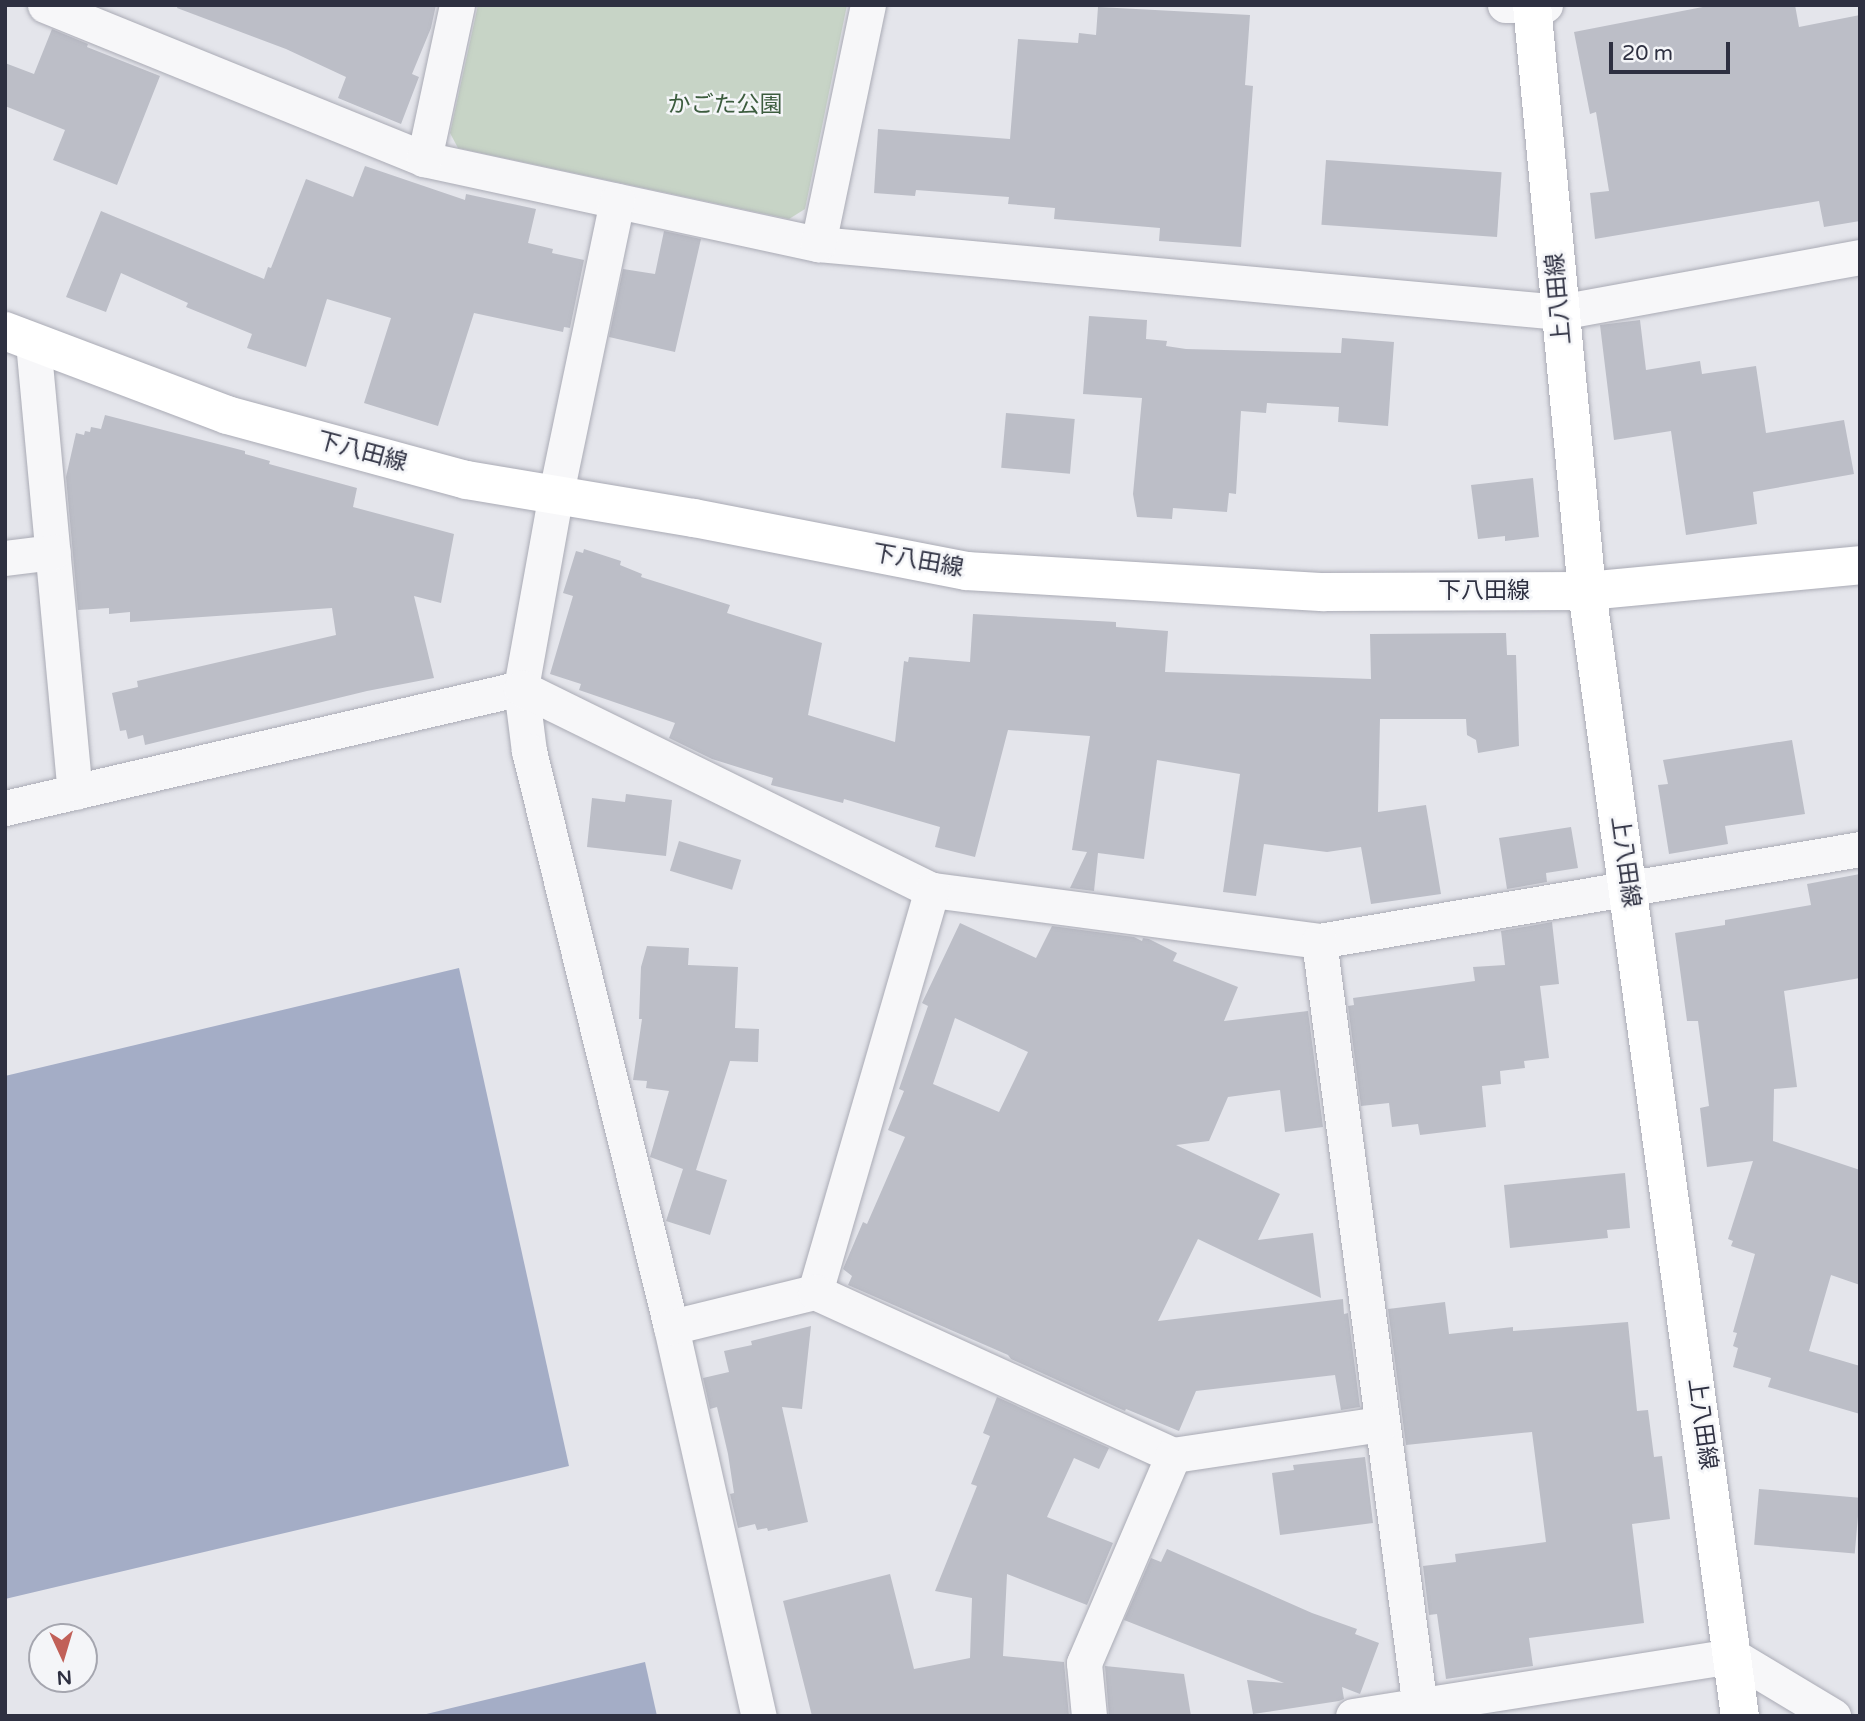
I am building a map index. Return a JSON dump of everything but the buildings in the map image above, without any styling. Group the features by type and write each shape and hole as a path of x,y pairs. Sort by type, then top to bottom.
{"street":[{"path":"44,5 424,159 818,244 1560,312 1860,257"},
{"path":"424,159 457,5"},
{"path":"818,244 867,5"},
{"name":"上八田線","path":"1529,6 1587,591 1740,1716"},
{"path":"617,201 556,493 521,688 529,751 671,1327 759,1716"},
{"path":"19,337 52,552 75,792"},
{"name":"下八田線","path":"19,337 227,415 466,480 556,493 966,571 1324,592 1587,591 1860,565"},
{"path":"5,558 52,552"},
{"path":"5,808 521,688 932,890 1319,941 1860,849"},
{"path":"815,1292 932,890"},
{"path":"1319,941 1420,1711"},
{"path":"671,1327 815,1292 1173,1455 1381,1424"},
{"path":"1089,1716 1084,1663 1173,1455"},
{"path":"1353,1716 1420,1711 1733,1656 1833,1716"}],"green space":[{"name":"かごた公園","path":"478,5 847,5 805,209 789,219 458,148 450,133"}],"water":[{"path":"459,968 569,1466 5,1599 5,1076"},
{"path":"645,1662 657,1716 418,1716"}]}
